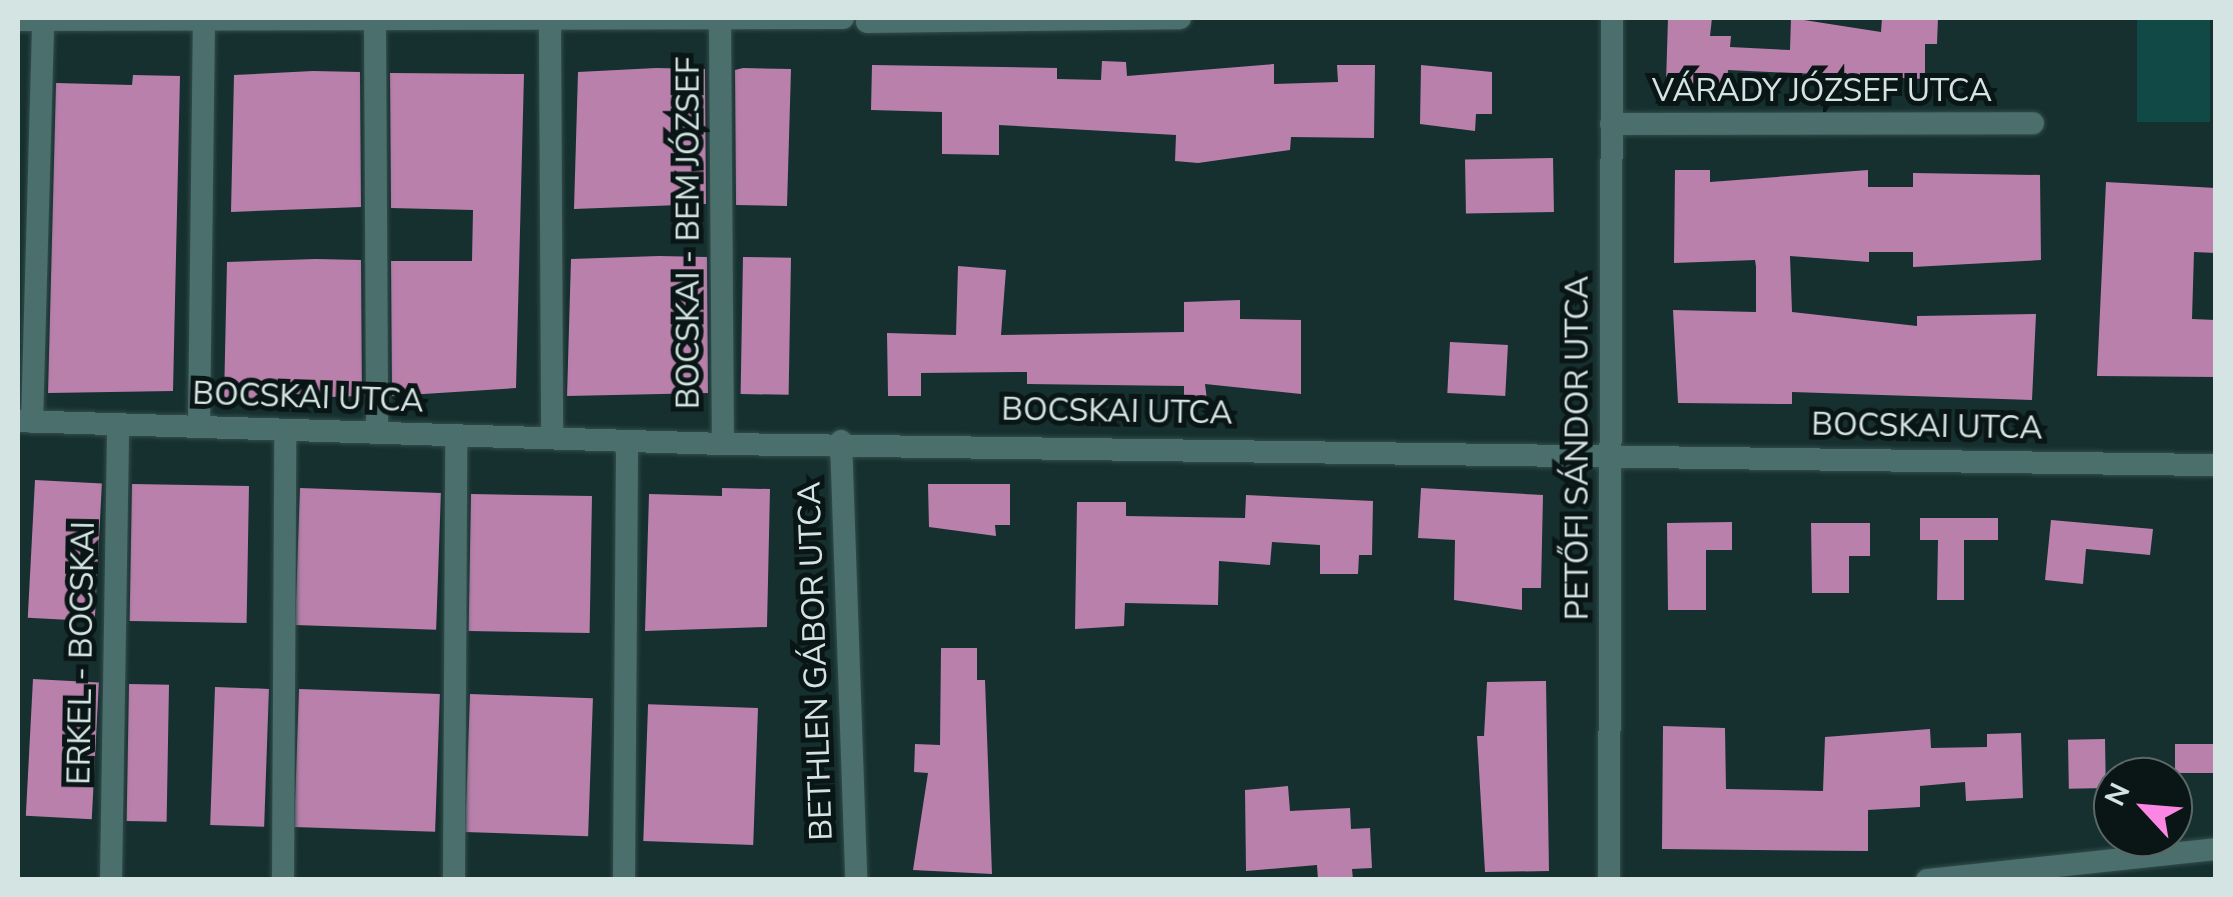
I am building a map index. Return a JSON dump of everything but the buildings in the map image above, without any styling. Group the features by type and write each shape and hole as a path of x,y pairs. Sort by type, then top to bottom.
{"street":[{"path":"867,22 1180,18"},
{"name":"PETŐFI SÁNDOR UTCA","path":"1609,880 1612,18"},
{"path":"18,20 843,20"},
{"path":"25,422 43,20"},
{"path":"199,427 204,21"},
{"path":"374,21 377,433"},
{"path":"550,22 552,438"},
{"name":"BOCSKAI - BEM JÓZSEF","path":"720,22 722,444"},
{"name":"VÁRADY JÓZSEF UTCA","path":"1611,124 2033,123"},
{"name":"BOCSKAI UTCA","path":"25,422 722,444 841,441 1610,451 2216,465"},
{"name":"ERKEL - BOCSKAI","path":"110,880 118,427"},
{"path":"282,880 285,430"},
{"path":"454,880 456,435"},
{"path":"624,880 626,440"},
{"name":"BETHLEN GÁBOR UTCA","path":"841,441 856,880"},
{"path":"1927,880 2150,871 2216,849"}],"shaded area":[{"path":"2137,18 2210,18 2210,122 2137,122"}]}
